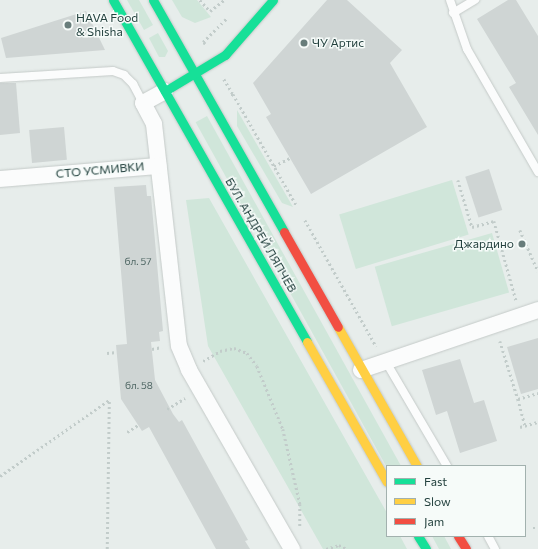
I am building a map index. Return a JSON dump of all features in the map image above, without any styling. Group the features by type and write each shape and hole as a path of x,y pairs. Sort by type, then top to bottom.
{"main road":[{"name":"БУЛ. АНДРЕЙ ЛЯПЧЕВ","path":"113,0 386,480"},
{"name":"БУЛ. АНДРЕЙ ЛЯПЧЕВ","path":"153,0 416,465"},
{"path":"165,91 225,55 273,0"},
{"path":"419,537 426,549"},
{"path":"459,537 466,549"}],"street":[{"path":"143,103 165,91"},
{"name":"СТО УСМИВКИ","path":"0,179 158,166 154,124 143,103"},
{"path":"158,166 178,340 189,370 292,549"},
{"path":"362,370 538,310"}],"lane":[{"path":"450,0 453,13 467,49 538,172"},
{"path":"453,13 475,0"},
{"path":"0,78 113,71 124,75 133,84 143,103"},
{"path":"386,362 446,465"},
{"path":"489,537 495,549"}],"path":[{"path":"200,0 210,11 224,0"},
{"path":"203,42 230,15"},
{"path":"233,94 297,206"},
{"path":"274,166 290,158"},
{"path":"458,180 472,227 494,221 515,295"},
{"path":"305,220 376,346"},
{"path":"520,230 538,271"},
{"path":"499,334 525,426"},
{"path":"189,370 220,351 234,348 247,353 257,366 283,429 300,504 300,534"},
{"path":"107,353 117,352"},
{"path":"518,399 538,393"},
{"path":"0,476 109,400 107,549"},
{"path":"167,409 171,407"},
{"path":"520,427 538,422"},
{"path":"127,432 138,425"},
{"path":"533,528 538,528"},
{"path":"326,549 339,545 347,549"}],"green space":[{"path":"127,0 139,0 153,25 144,30"},
{"path":"172,0 197,0 211,17 195,23 182,17"},
{"path":"158,33 168,51 165,57 159,57 149,38"},
{"path":"237,110 293,207 282,203 237,126"},
{"path":"207,116 400,465 386,466 196,122"},
{"path":"452,180 469,235 356,269 339,214"},
{"path":"209,198 386,511 386,537 401,537 407,549 323,549 208,346 186,200"},
{"path":"492,233 509,293 392,326 375,267"},
{"path":"433,537 445,537 451,549 439,549"}],"building":[{"path":"327,0 347,0 402,50 390,63 427,127 311,194 266,117 271,114 253,83"},
{"path":"508,0 516,0 538,36 538,135 509,87 516,83 477,19"},
{"name":"HAVA Food & Shisha","path":"86,11 105,50 6,58 1,38"},
{"path":"0,83 16,83 20,133 0,135"},
{"path":"64,127 67,160 32,163 29,130"},
{"path":"489,169 502,210 479,218 465,177"},
{"path":"146,185 147,196 151,196 163,331 159,332 160,341 151,342 155,380 173,414 179,422 182,420 248,540 245,541 250,549 216,549 149,427 142,431 121,399 116,345 127,344 114,187"},
{"path":"538,338 538,389 521,394 507,347"},
{"path":"460,359 474,403 484,400 497,441 460,453 447,411 436,415 422,370"}],"traffic: fast":[{"path":"113,0 307,342"},
{"path":"153,0 284,232"},
{"path":"165,91 225,55 273,0"},
{"path":"419,537 426,549"}],"traffic: slow":[{"path":"338,327 416,465"},
{"path":"307,342 386,480"}],"traffic: jam":[{"path":"284,232 338,327"},
{"path":"459,537 466,549"}],"place":[{"name":"HAVA Food & Shisha","path":"68,25"},
{"name":"ЧУ Артис","path":"304,43"},
{"name":"Джардино","path":"522,244"}]}
